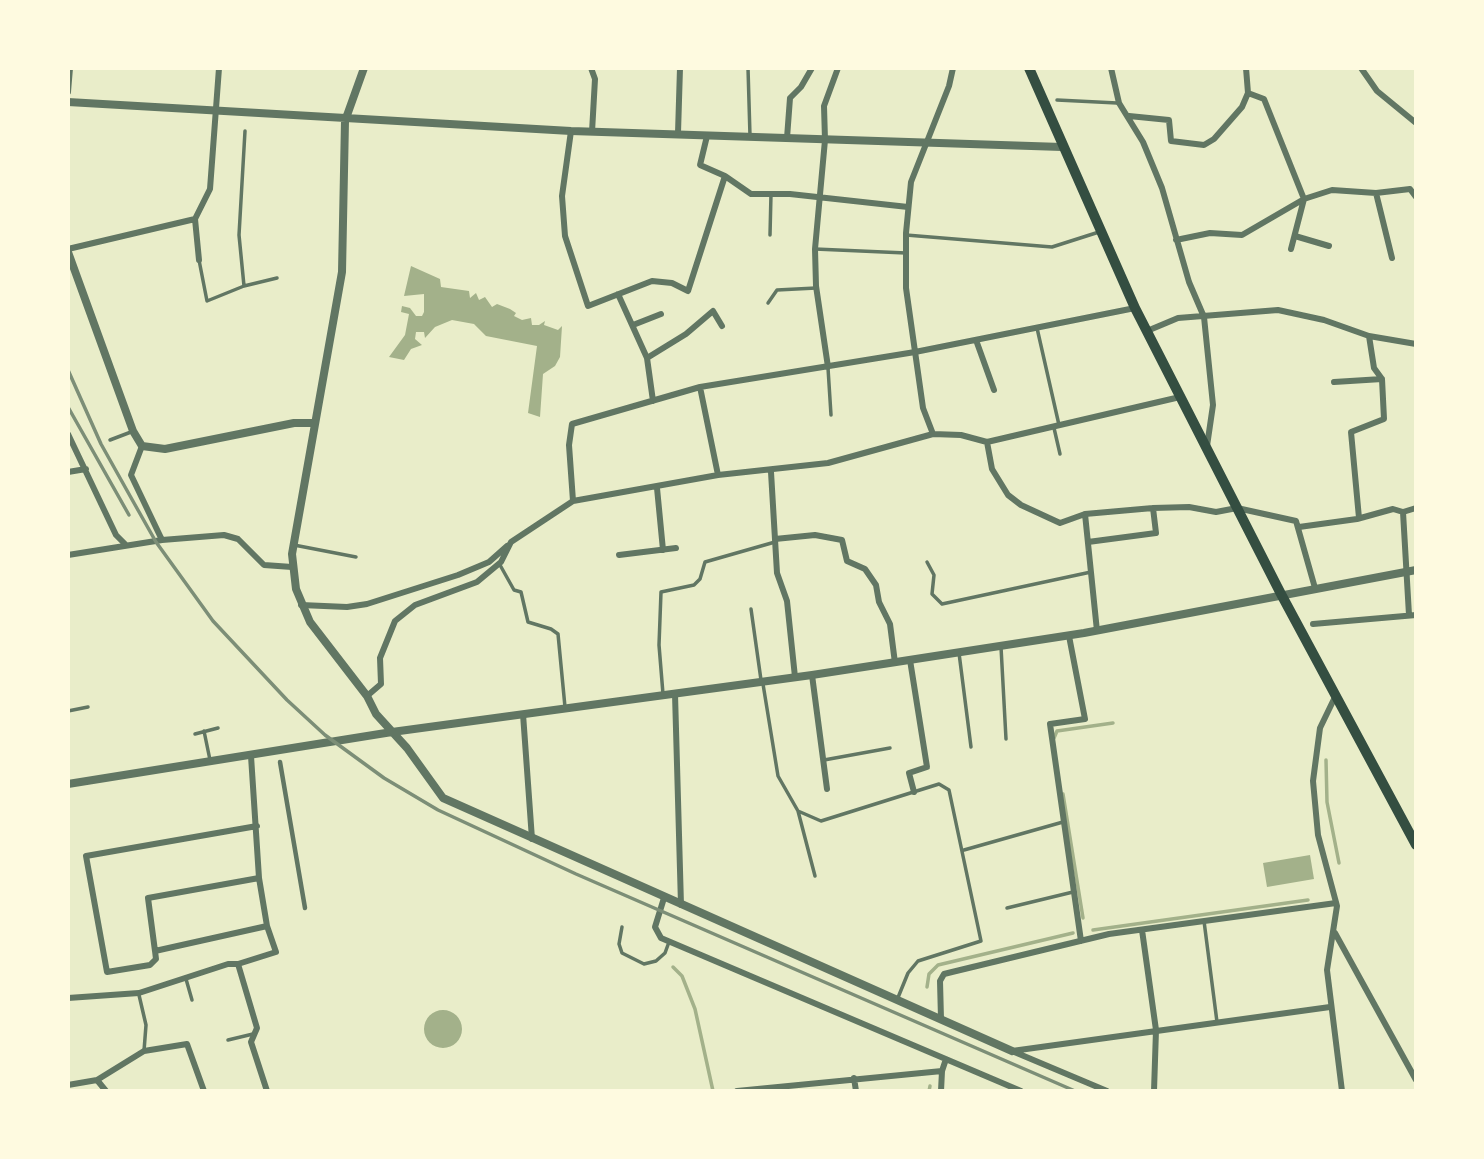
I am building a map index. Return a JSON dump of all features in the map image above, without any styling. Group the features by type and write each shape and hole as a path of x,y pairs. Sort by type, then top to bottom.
{"highway":[{"path":"1029,68 1135,308 1281,594 1416,845"}],"street":[{"path":"68,92 70,68"},
{"path":"199,260 195,219 210,189 219,68"},
{"path":"365,68 345,121 342,272 314,423 292,568 301,605 310,622 367,696 376,714 443,798 532,841 1107,1091"},
{"path":"591,68 594,79 592,132"},
{"path":"678,133 680,68"},
{"path":"786,138 790,99 812,68"},
{"path":"828,367 817,288 815,249 825,140 824,106 838,68"},
{"path":"933,434 923,408 906,288 906,235 911,182 949,86 953,68"},
{"path":"1111,68 1119,103 1129,116 1162,188 1176,240 1204,317 1213,405 1207,448"},
{"path":"1129,116 1169,120 1171,141 1204,145 1214,139 1242,107 1248,93 1246,68"},
{"path":"1361,68 1377,91 1416,124"},
{"path":"1248,93 1264,99 1304,199 1291,249"},
{"path":"68,102 345,121 1062,147"},
{"path":"571,131 562,196 565,236 588,306 652,281 672,283 688,291 725,176"},
{"path":"706,136 700,165 725,176 751,194 908,207"},
{"path":"1176,240 1210,233 1242,234 1304,199 1332,190 1376,192 1413,186 1416,197"},
{"path":"1376,192 1392,258"},
{"path":"142,446 133,431 68,251 195,219"},
{"path":"1295,236 1329,246"},
{"path":"618,294 647,358 653,401"},
{"path":"573,501 569,445 572,424 699,387 915,352 1135,308"},
{"path":"1147,331 1178,318 1278,310 1324,320 1369,336 1416,344"},
{"path":"647,358 685,334 713,311 722,326"},
{"path":"633,325 661,314"},
{"path":"1359,518 1351,432 1384,419 1382,379 1374,368 1369,336"},
{"path":"976,340 994,390"},
{"path":"1334,382 1382,379"},
{"path":"699,387 718,475"},
{"path":"301,605 347,607 367,604 489,562 511,542 573,501 718,475 771,472 828,463 933,434 961,435 987,442 1180,397"},
{"path":"142,446 165,449 294,423 314,423"},
{"path":"68,434 116,535 126,545"},
{"path":"987,442 992,469 1008,495 1021,505 1060,523 1085,514 1189,507 1216,512 1237,508 1296,522 1315,588"},
{"path":"142,446 131,475 162,540"},
{"path":"68,472 86,469"},
{"path":"771,472 777,573 787,601 795,677"},
{"path":"657,488 663,550"},
{"path":"1088,542 1156,533 1153,508"},
{"path":"1299,527 1359,518 1393,509 1403,512 1416,508"},
{"path":"1313,624 1413,615 1412,570 1403,512"},
{"path":"1085,514 1097,631"},
{"path":"68,555 162,540 224,535 238,539 264,565 292,568"},
{"path":"775,540 815,535 842,540 847,561 865,569 876,585 879,602 890,624 895,663"},
{"path":"367,696 381,684 380,658 396,621 415,604 477,582 499,563 511,542"},
{"path":"619,555 676,548"},
{"path":"68,784 392,733 812,675 1069,636 1412,570"},
{"path":"1069,636 1085,719 1050,724 1081,941"},
{"path":"911,660 927,767 909,773 914,792"},
{"path":"812,675 827,789"},
{"path":"675,694 681,905"},
{"path":"1335,697 1320,728 1313,781 1320,845 1336,903 1335,933 1327,970 1329,1007 1342,1091"},
{"path":"523,714 532,841"},
{"path":"68,998 139,993 276,952 267,926 258,878 251,756"},
{"path":"281,762 304,908"},
{"path":"257,826 86,856 107,972 150,965 156,959 148,898 258,878"},
{"path":"664,898 655,927 661,938 1021,1091"},
{"path":"941,1019 939,984 944,974 1081,941 1336,903"},
{"path":"155,951 267,926"},
{"path":"1142,930 1156,1030 1154,1091"},
{"path":"1335,933 1416,1080"},
{"path":"238,964 257,1028 251,1042 267,1091"},
{"path":"1012,1051 1329,1007"},
{"path":"68,1085 97,1080 144,1051 187,1044 204,1091"},
{"path":"941,1091 946,1059"},
{"path":"737,1091 942,1071"},
{"path":"854,1078 856,1091"},
{"path":"97,1080 106,1091"},
{"path":"800,1083 802,1091"}],"lane":[{"path":"748,68 750,137"},
{"path":"1057,100 1119,103"},
{"path":"244,286 239,235 245,131"},
{"path":"770,235 771,194"},
{"path":"906,235 1052,247 1101,231"},
{"path":"815,249 906,253"},
{"path":"199,260 207,301 244,286 277,278"},
{"path":"768,303 777,290 817,288"},
{"path":"1036,326 1060,454"},
{"path":"828,367 831,415"},
{"path":"110,440 133,431"},
{"path":"663,696 659,645 661,592 694,585 700,579 705,562 775,540"},
{"path":"294,545 356,557"},
{"path":"927,562 934,575 932,594 942,604 1091,572"},
{"path":"499,563 514,590 521,592 528,622 558,634 565,709"},
{"path":"751,609 778,776 798,811 815,876"},
{"path":"1001,646 1006,739"},
{"path":"959,653 971,747"},
{"path":"68,711 88,707"},
{"path":"195,734 218,728"},
{"path":"204,731 211,762"},
{"path":"823,760 890,748"},
{"path":"798,811 821,821 939,784 949,790 964,850 981,941 918,961 908,973 897,1000"},
{"path":"964,850 1064,822"},
{"path":"1007,908 1074,892"},
{"path":"1204,922 1217,1022"},
{"path":"622,927 619,944 622,953 644,964 656,961 665,953 669,942"},
{"path":"186,977 192,1000"},
{"path":"139,993 146,1025 144,1051"},
{"path":"228,1040 255,1034"}],"shaded area":[{"path":"411,266 440,279 441,287 469,291 470,298 476,293 479,300 485,297 492,307 497,304 510,309 516,313 514,316 522,320 531,318 532,325 545,321 544,325 558,330 562,326 560,357 555,366 543,374 540,417 528,413 537,346 486,336 474,324 452,320 435,327 425,338 424,332 416,332 415,339 422,345 411,349 404,360 389,357 405,335 409,314 401,312 402,306 410,308 416,316 422,316 424,312 424,294 404,296"},
{"path":"1310,855 1314,879 1267,887 1263,863"},
{"path":"443,1010 457,1015 462,1029 457,1043 443,1048 429,1043 424,1029 429,1015"}],"waterway":[{"path":"1054,738 1057,731 1113,723"},
{"path":"1326,760 1327,802 1339,863"},
{"path":"1063,794 1083,918"},
{"path":"1093,930 1308,900"},
{"path":"927,987 929,974 938,965 1073,933"},
{"path":"673,967 682,976 695,1009 713,1091"},
{"path":"929,1091 930,1086"}],"railway":[{"path":"68,370 101,444 156,542 213,621 287,700 325,735 384,778 438,810 576,874 1075,1091"},
{"path":"68,407 129,515"}]}
